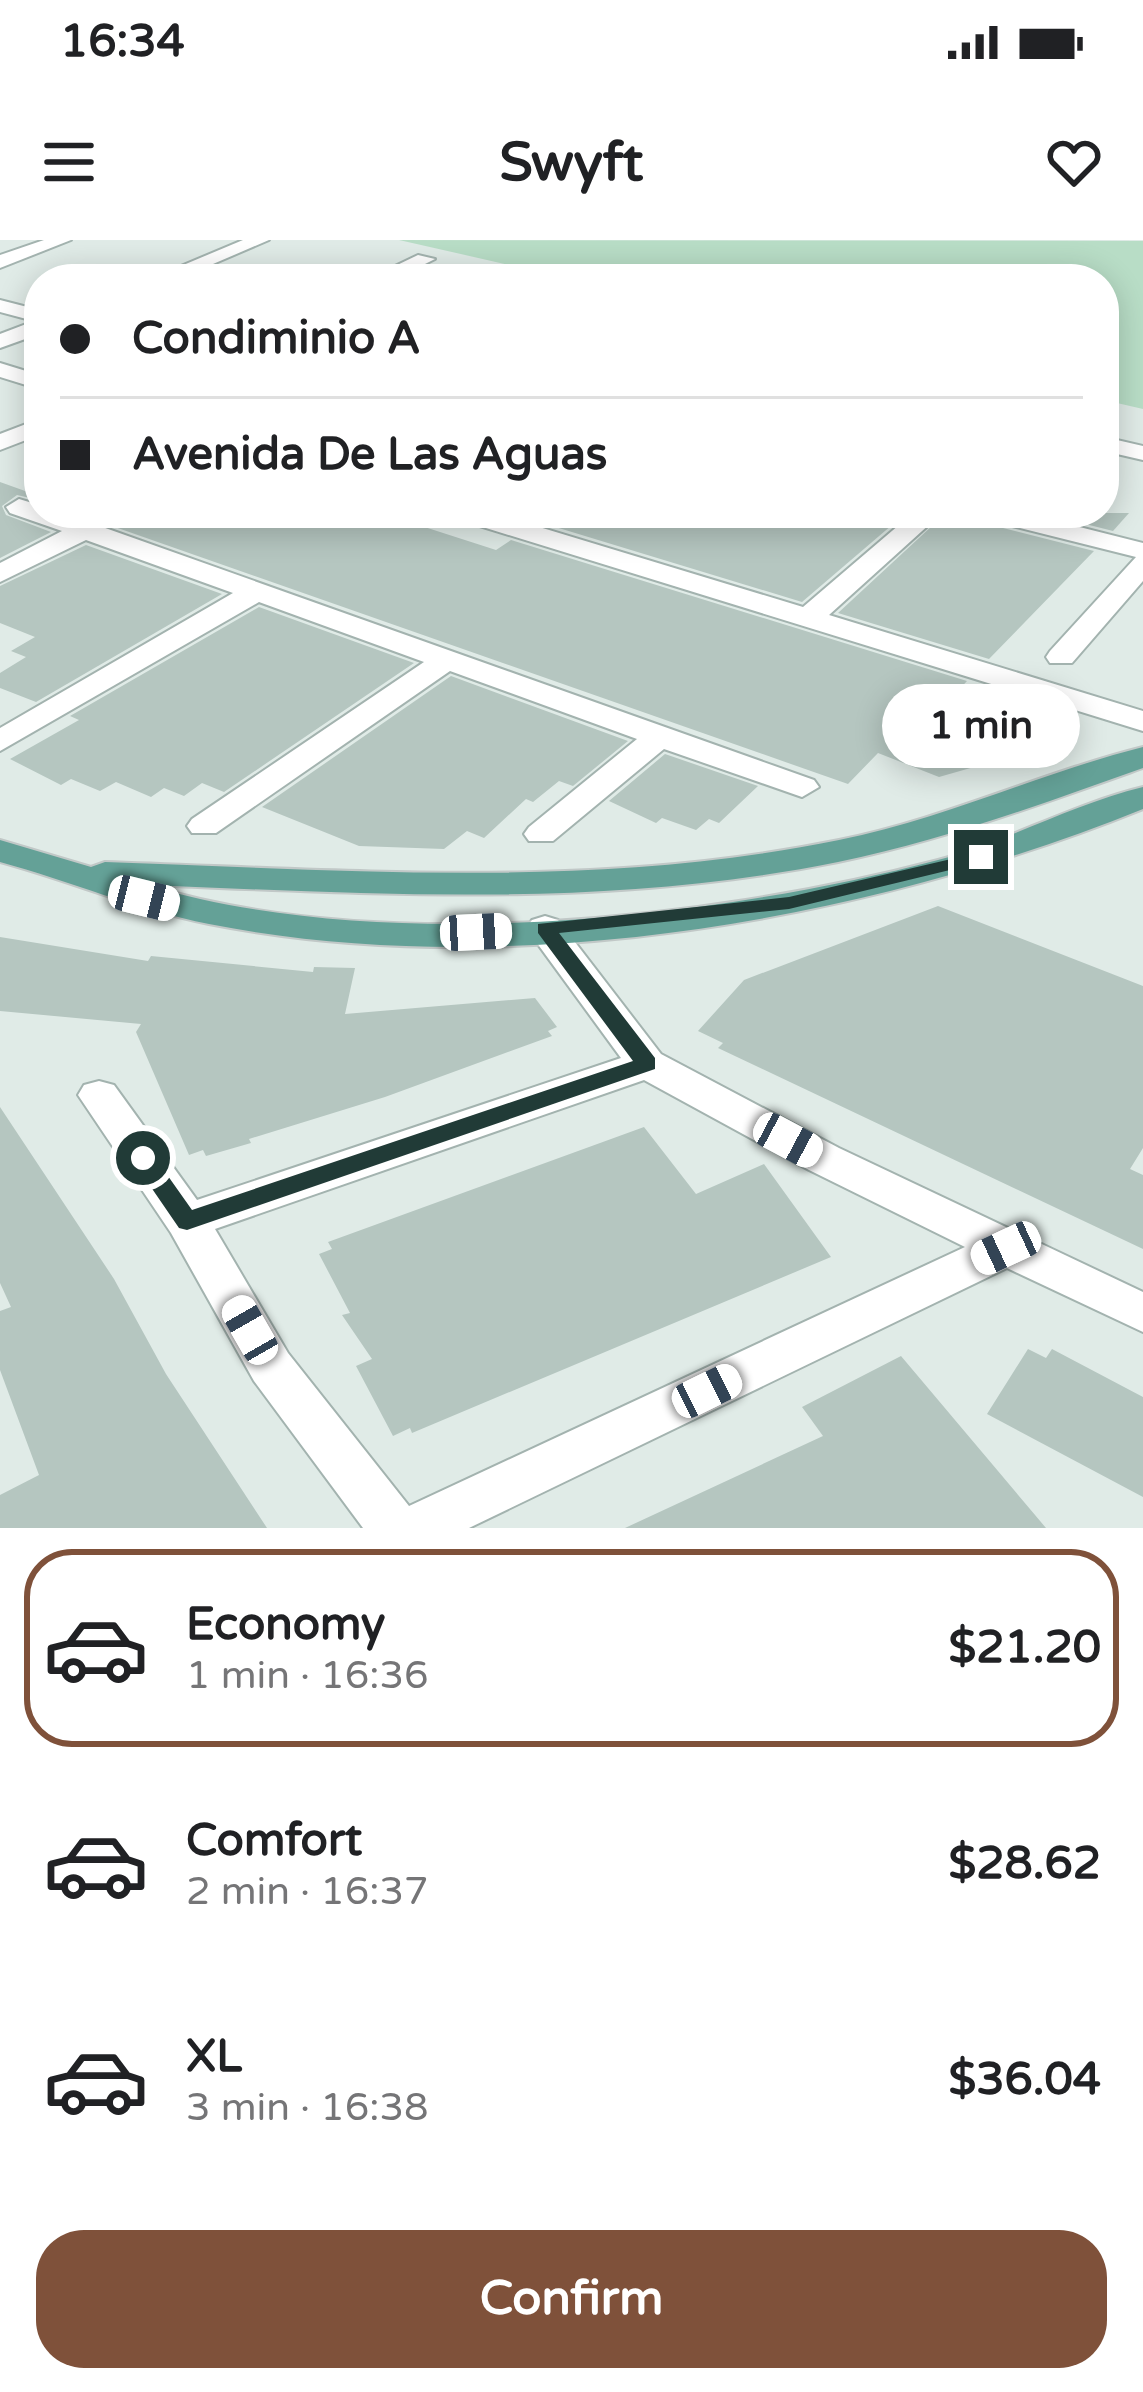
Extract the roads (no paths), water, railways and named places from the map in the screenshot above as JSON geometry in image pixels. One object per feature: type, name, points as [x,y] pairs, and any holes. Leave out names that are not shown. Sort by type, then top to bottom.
[{"type":"main road","points":[[84,873],[485,887],[634,879],[767,863],[883,841],[1143,757]]},
{"type":"main road","points":[[0,851],[84,873],[144,898],[212,914],[331,929],[545,928],[789,903],[1018,847],[1143,797]]},
{"type":"street","points":[[0,262],[62,240]]},
{"type":"street","points":[[197,264],[255,240]]},
{"type":"street","points":[[412,264],[424,259]]},
{"type":"street","points":[[20,506],[24,507]]},
{"type":"street","points":[[80,528],[802,788]]},
{"type":"street","points":[[515,528],[1143,721]]},
{"type":"street","points":[[808,618],[912,528]]},
{"type":"street","points":[[1054,528],[1143,550]]},
{"type":"street","points":[[0,574],[85,530]]},
{"type":"street","points":[[1061,657],[1143,564]]},
{"type":"street","points":[[0,741],[256,592]]},
{"type":"street","points":[[203,826],[447,660]]},
{"type":"street","points":[[541,834],[660,736]]},
{"type":"street","points":[[545,928],[647,1064],[824,1159],[1143,1313]]},
{"type":"street","points":[[187,1221],[647,1064]]},
{"type":"street","points":[[99,1095],[187,1221],[272,1367],[394,1528]]},
{"type":"street","points":[[416,1528],[1006,1248]]}]
